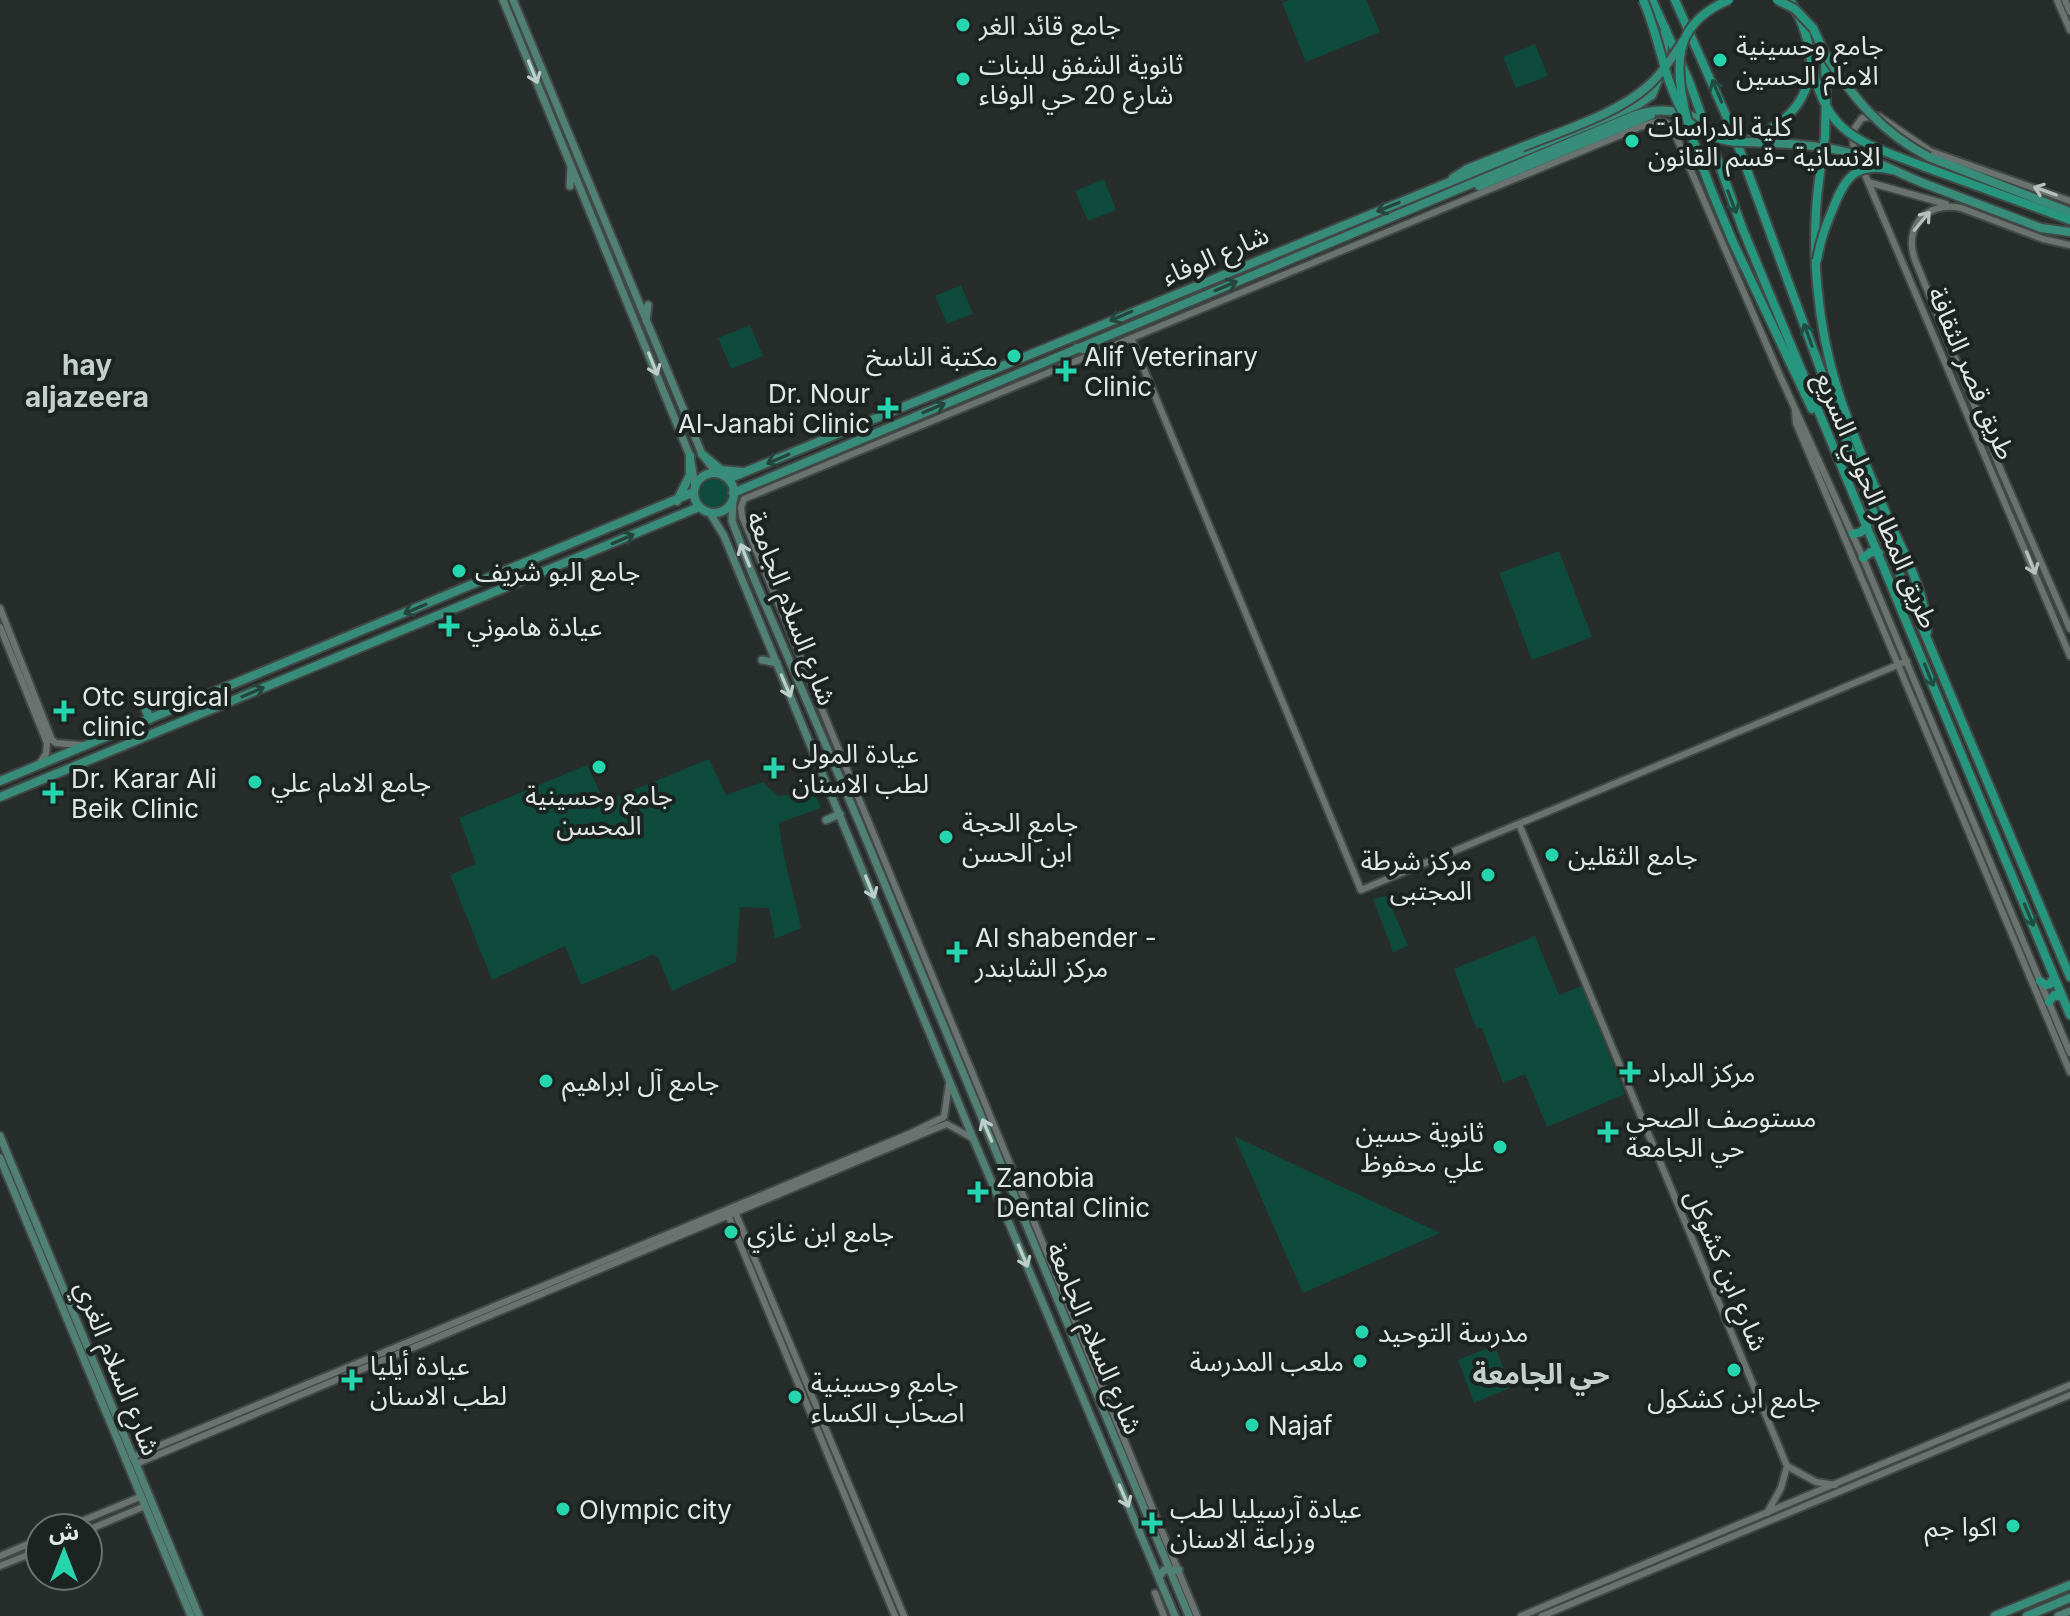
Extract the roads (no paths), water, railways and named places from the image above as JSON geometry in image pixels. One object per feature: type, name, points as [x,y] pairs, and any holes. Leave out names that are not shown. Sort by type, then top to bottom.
[{"type":"highway","points":[[1643,0],[1656,32],[1674,97],[1687,120],[1711,137],[1743,142],[1772,129],[1796,108],[1806,87],[1810,56]]},
{"type":"highway","name":"طريق المطار الحولي السريع","points":[[1652,0],[1689,81],[1743,230],[2070,1015]]},
{"type":"highway","name":"طريق المطار الحولي السريع","points":[[1675,0],[1727,116],[1870,504],[2070,977]]},
{"type":"highway","points":[[1729,0],[1705,13],[1685,37],[1681,69],[1685,110],[1694,144],[1732,240],[1825,436],[1837,455]]},
{"type":"highway","points":[[1777,0],[1802,14],[1818,36],[1825,54],[1827,115],[1815,210],[1819,297],[1833,375],[1916,583],[1925,613],[1927,638]]},
{"type":"highway","points":[[1790,0],[1804,31],[1821,102],[1839,124],[1861,141],[2070,220]]},
{"type":"highway","points":[[1817,260],[1825,227],[1847,179],[1857,171],[1871,167],[1892,170]]},
{"type":"highway","points":[[1853,534],[1867,526]]},
{"type":"highway","points":[[1863,558],[1871,552],[1879,553]]},
{"type":"highway","points":[[1965,762],[1974,765],[1978,758]]},
{"type":"highway","points":[[1975,787],[1981,780],[1988,781]]},
{"type":"highway","points":[[2040,981],[2050,984],[2054,977]]},
{"type":"highway","points":[[2049,1002],[2054,995],[2062,997]]},
{"type":"main road","points":[[503,0],[508,13],[636,323],[690,456],[699,507],[710,513],[726,508],[733,496],[728,479],[716,473],[702,454],[515,4],[508,13]]},
{"type":"main road","points":[[1652,95],[1661,70],[1665,27]]},
{"type":"main road","points":[[1448,183],[1462,171],[1602,113],[1647,87],[1662,72],[1685,37]]},
{"type":"main road","points":[[1825,54],[1849,91],[1891,134],[1929,157],[2070,212]]},
{"type":"main road","points":[[1652,95],[1670,87],[1680,93],[1682,100],[1677,107],[1660,109]]},
{"type":"main road","name":"شارع الوفاء","points":[[728,479],[1164,298],[1257,254],[1448,183],[1639,104],[1652,95]]},
{"type":"main road","points":[[1660,109],[1689,115],[1704,122]]},
{"type":"main road","name":"شارع الوفاء","points":[[733,496],[802,470],[831,451],[976,396],[1156,315],[1633,116],[1660,109]]},
{"type":"main road","points":[[1388,219],[1409,215],[1653,114],[1669,114],[1687,120]]},
{"type":"main road","points":[[568,132],[580,139]]},
{"type":"main road","points":[[1743,142],[1840,151],[2041,228],[2070,232]]},
{"type":"main road","points":[[570,186],[571,165]]},
{"type":"main road","points":[[1161,288],[1164,298]]},
{"type":"main road","points":[[646,323],[648,305]]},
{"type":"main road","points":[[622,314],[636,323]]},
{"type":"main road","points":[[1156,315],[1161,325]]},
{"type":"main road","points":[[1077,348],[1099,351]]},
{"type":"main road","points":[[1001,355],[1005,365]]},
{"type":"main road","points":[[898,398],[902,408]]},
{"type":"main road","points":[[831,451],[823,448],[826,443],[850,433],[853,428]]},
{"type":"main road","points":[[702,454],[721,470],[747,472]]},
{"type":"main road","points":[[677,501],[690,475],[690,456]]},
{"type":"main road","points":[[0,781],[224,689],[446,590],[588,537],[615,521],[677,501],[694,489],[703,476],[716,473]]},
{"type":"main road","name":"شارع السلام الجامعة","points":[[733,496],[732,521],[757,584],[799,686],[865,825],[922,974],[1071,1334],[1120,1440],[1163,1552],[1174,1571],[1189,1616]]},
{"type":"main road","points":[[0,797],[699,507]]},
{"type":"main road","name":"شارع السلام الجامعة","points":[[710,513],[724,536],[1175,1616]]},
{"type":"main road","points":[[570,561],[595,547],[597,540],[588,537]]},
{"type":"main road","points":[[745,588],[749,583],[757,584]]},
{"type":"main road","points":[[762,660],[777,663]]},
{"type":"main road","points":[[799,686],[810,681]]},
{"type":"main road","points":[[224,689],[223,699],[230,701]]},
{"type":"main road","points":[[192,702],[199,705],[198,715]]},
{"type":"main road","points":[[145,708],[150,719]]},
{"type":"main road","points":[[826,820],[840,814]]},
{"type":"main road","points":[[901,961],[910,961],[915,956]]},
{"type":"main road","points":[[908,979],[915,972],[922,974]]},
{"type":"main road","points":[[975,1102],[985,1098]]},
{"type":"main road","name":"شارع السلام الغري","points":[[0,1136],[140,1497],[191,1616]]},
{"type":"main road","name":"شارع السلام الغري","points":[[0,1158],[199,1616]]},
{"type":"main road","points":[[1051,1321],[1060,1321],[1064,1315]]},
{"type":"main road","points":[[1059,1341],[1063,1334],[1071,1334]]},
{"type":"main road","points":[[1151,1558],[1157,1559],[1163,1552]]},
{"type":"main road","points":[[1159,1577],[1164,1570],[1174,1571]]},
{"type":"main road","points":[[1995,1616],[2070,1585]]},
{"type":"main road","points":[[2027,1616],[2070,1598]]},
{"type":"main road","points":[[2058,1616],[2070,1611]]},
{"type":"street","points":[[2062,2],[2070,12]]},
{"type":"street","points":[[2062,2],[2070,30]]},
{"type":"street","name":"طريق قصر الثقافة","points":[[2070,201],[1930,151],[1885,118],[1874,115],[1858,122],[1851,138],[1868,182],[1915,260],[2070,629]]},
{"type":"street","points":[[1197,1616],[1174,1571],[1120,1440],[985,1098],[865,825],[741,510],[744,499],[752,494],[976,396],[1099,351],[1640,127],[1663,121],[1672,127],[1795,410],[1853,534],[2070,1072]]},
{"type":"street","points":[[1868,182],[1961,208],[2043,239],[2070,245]]},
{"type":"street","points":[[1903,241],[1914,231],[1921,218],[1933,209],[1948,205]]},
{"type":"street","name":"طريق قصر الثقافة","points":[[1903,241],[2070,656]]},
{"type":"street","points":[[1131,338],[1361,890],[1903,663]]},
{"type":"street","points":[[1795,410],[1796,423],[1903,663],[2070,1053]]},
{"type":"street","points":[[0,608],[48,747],[38,765]]},
{"type":"street","points":[[0,627],[52,740],[62,744],[84,745]]},
{"type":"street","name":"شارع ابن كشوكل","points":[[1519,824],[1787,1466]]},
{"type":"street","points":[[944,1117],[950,1093],[949,1081]]},
{"type":"street","points":[[944,1117],[949,1119],[947,1124]]},
{"type":"street","points":[[134,1461],[697,1225],[944,1117]]},
{"type":"street","points":[[947,1124],[973,1138]]},
{"type":"street","points":[[697,1225],[732,1214],[947,1124]]},
{"type":"street","points":[[732,1214],[895,1616]]},
{"type":"street","points":[[732,1214],[904,1616]]},
{"type":"street","points":[[1521,1616],[1683,1553],[1956,1438],[2070,1385]]},
{"type":"street","points":[[1542,1616],[1765,1515],[2070,1395]]},
{"type":"street","points":[[1765,1515],[1776,1500],[1787,1466],[1816,1482],[1835,1486]]},
{"type":"street","points":[[104,1512],[140,1497]]},
{"type":"street","points":[[104,1523],[145,1506]]},
{"type":"street","points":[[0,1556],[24,1546]]},
{"type":"street","points":[[0,1566],[24,1556]]},
{"type":"street","points":[[1155,1593],[1164,1616]]},
{"type":"place","name":"جامع قائد الغر","points":[[963,25]]},
{"type":"place","name":"جامع وحسينية الامام الحسين","points":[[1720,60]]},
{"type":"place","name":"ثانوية الشفق للبنات شارع 20 حي الوفاء","points":[[963,79]]},
{"type":"place","name":"كلية الدراسات الانسانية -قسم القانون","points":[[1632,141]]},
{"type":"place","name":"مكتبة الناسخ","points":[[1014,356]]},
{"type":"place","name":"Alif Veterinary Clinic","points":[[1066,371]]},
{"type":"place","name":"Dr. Nour Al-Janabi Clinic","points":[[888,408]]},
{"type":"place","name":"جامع البو شريف","points":[[459,571]]},
{"type":"place","name":"عيادة هاموني","points":[[449,626]]},
{"type":"place","name":"Otc surgical clinic","points":[[64,711]]},
{"type":"place","name":"جامع وحسينية المحسن","points":[[599,767]]},
{"type":"place","name":"عيادة المولى لطب الاسنان","points":[[774,768]]},
{"type":"place","name":"جامع الامام علي","points":[[255,782]]},
{"type":"place","name":"Dr. Karar Ali Beik Clinic","points":[[53,793]]},
{"type":"place","name":"جامع الحجة ابن الحسن","points":[[946,837]]},
{"type":"place","name":"جامع الثقلين","points":[[1552,855]]},
{"type":"place","name":"مركز شرطة المجتبى","points":[[1488,875]]},
{"type":"place","name":"Al shabender - مركز الشابندر","points":[[957,952]]},
{"type":"place","name":"مركز المراد","points":[[1630,1072]]},
{"type":"place","name":"جامع آل ابراهيم","points":[[546,1081]]},
{"type":"place","name":"مستوصف الصحي حي الجامعة","points":[[1608,1132]]},
{"type":"place","name":"ثانوية حسين علي محفوظ","points":[[1500,1147]]},
{"type":"place","name":"Zanobia Dental Clinic","points":[[978,1192]]},
{"type":"place","name":"جامع ابن غازي","points":[[731,1232]]},
{"type":"place","name":"مدرسة التوحيد","points":[[1362,1332]]},
{"type":"place","name":"ملعب المدرسة","points":[[1360,1361]]},
{"type":"place","name":"جامع ابن كشكول","points":[[1734,1370]]},
{"type":"place","name":"عيادة أيليا لطب الاسنان","points":[[352,1380]]},
{"type":"place","name":"جامع وحسينية اصحاب الكساء","points":[[795,1397]]},
{"type":"place","name":"Najaf","points":[[1252,1425]]},
{"type":"place","name":"Olympic city","points":[[563,1509]]},
{"type":"place","name":"عيادة آرسيليا لطب وزراعة الاسنان","points":[[1152,1523]]},
{"type":"place","name":"اكوا جم","points":[[2013,1526]]},
{"type":"district","name":"hay aljazeera","points":[[87,381]]},
{"type":"district","name":"حي الجامعة","points":[[1541,1374]]}]
